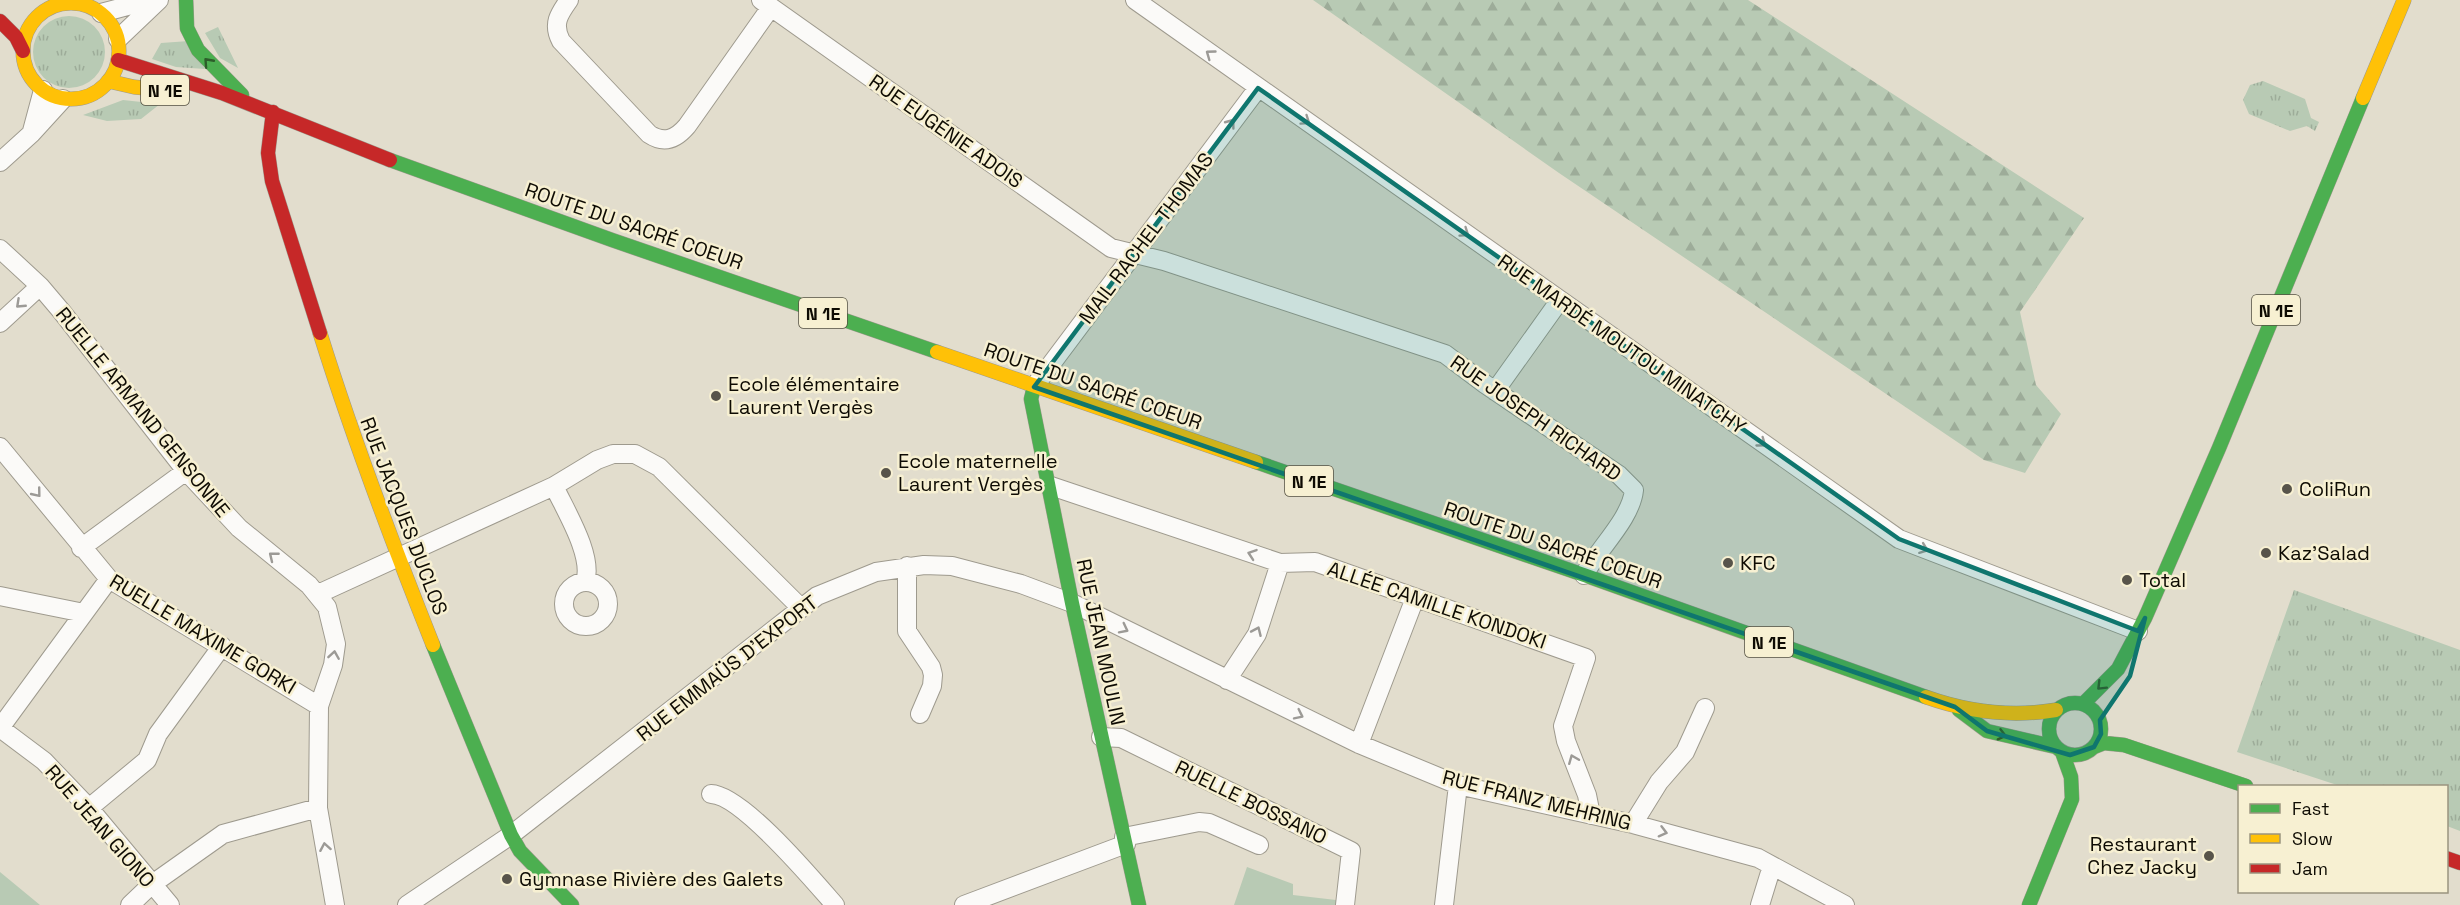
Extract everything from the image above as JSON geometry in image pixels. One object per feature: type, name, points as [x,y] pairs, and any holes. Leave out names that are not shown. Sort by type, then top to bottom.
[{"type":"main road","points":[[186,0],[187,28],[198,50],[250,103]]},
{"type":"main road","name":"N 1E","points":[[2083,704],[2118,669],[2142,625],[2223,438],[2404,0]]},
{"type":"main road","points":[[0,21],[16,37],[27,72],[43,90],[63,99],[88,96],[108,81],[118,60],[118,39],[111,25],[101,13],[89,6],[75,3],[61,4],[41,7],[29,26],[22,51]]},
{"type":"main road","name":"ROUTE DU SACRÉ COEUR","points":[[118,60],[250,103],[388,159],[522,208],[1034,387],[1584,575],[1955,707],[2034,715],[2056,710]]},
{"type":"main road","points":[[13,71],[27,72]]},
{"type":"main road","name":"ROUTE DU SACRÉ COEUR","points":[[108,81],[134,87],[222,93]]},
{"type":"main road","name":"RUE JACQUES DUCLOS","points":[[273,112],[268,153],[272,181],[345,414],[398,558],[511,835],[520,851],[572,905]]},
{"type":"main road","name":"RUE JEAN MOULIN","points":[[1034,387],[1031,399],[1048,485],[1139,905]]},
{"type":"main road","name":"N 1E","points":[[2130,676],[2142,625]]},
{"type":"main road","points":[[2029,905],[2072,799],[2071,777],[2049,733],[2049,724],[2056,710],[2069,703],[2091,707],[2103,719],[2162,756]]},
{"type":"main road","name":"ROUTE DU SACRÉ COEUR","points":[[1955,707],[1987,731],[2059,749]]},
{"type":"main road","points":[[2072,799],[2080,792],[2088,759],[2101,734],[2103,719]]},
{"type":"main road","points":[[2088,759],[2104,743],[2124,745],[2243,785]]},
{"type":"main road","points":[[2059,749],[2070,755],[2088,759]]},
{"type":"street","points":[[101,13],[150,0]]},
{"type":"street","points":[[118,39],[159,0]]},
{"type":"street","points":[[569,0],[557,22],[556,29],[561,41],[649,134],[660,140],[675,138],[687,126],[766,4]]},
{"type":"street","name":"RUE MARDÉ MOUTOU MINATCHY","points":[[1135,0],[1899,539],[2142,625]]},
{"type":"street","name":"RUE EUGÉNIE ADOIS","points":[[766,4],[1111,248],[1134,254]]},
{"type":"street","name":"MAIL RACHEL THOMAS","points":[[1034,387],[1258,88]]},
{"type":"street","points":[[32,133],[43,90]]},
{"type":"street","points":[[0,162],[32,133],[63,99]]},
{"type":"street","name":"RUELLE ARMAND GENSONNE","points":[[0,249],[40,286],[62,312],[186,471],[239,528],[318,594]]},
{"type":"street","name":"RUE JOSEPH RICHARD","points":[[1134,254],[1164,261],[1445,354],[1495,391],[1619,475],[1634,490],[1633,499],[1627,513],[1584,575]]},
{"type":"street","points":[[0,323],[40,286]]},
{"type":"street","points":[[1495,391],[1560,300]]},
{"type":"street","name":"RUELLE MAXIME GORKI","points":[[0,447],[81,548],[109,579],[319,706]]},
{"type":"street","points":[[335,905],[318,808],[319,706],[333,665],[336,644],[327,607],[318,594],[554,486],[597,460],[613,454],[635,454],[659,467],[801,608]]},
{"type":"street","points":[[81,548],[186,471]]},
{"type":"street","name":"ALLÉE CAMILLE KONDOKI","points":[[1048,485],[1280,563],[1315,562],[1586,658],[1563,726],[1566,741],[1587,795],[1591,814]]},
{"type":"street","points":[[554,486],[585,554],[588,575],[585,582]]},
{"type":"street","points":[[1227,680],[1257,634],[1280,563]]},
{"type":"street","points":[[907,566],[907,631],[931,667],[933,675],[932,686],[920,714]]},
{"type":"street","name":"RUE EMMAÜS D'EXPORT","points":[[407,905],[511,835],[801,608],[817,597],[844,584],[876,572],[907,566],[952,566],[1021,584],[1072,603]]},
{"type":"street","points":[[2,733],[109,579]]},
{"type":"street","points":[[0,596],[84,613]]},
{"type":"street","points":[[1359,744],[1415,598]]},
{"type":"street","name":"RUE FRANZ MEHRING","points":[[1072,603],[1359,744],[1458,785],[1633,824],[1758,858],[1845,905]]},
{"type":"street","points":[[89,808],[147,760],[158,734],[222,646]]},
{"type":"street","points":[[1633,824],[1659,782],[1685,752],[1705,708]]},
{"type":"street","name":"RUE JEAN GIONO","points":[[2,733],[44,761],[89,808],[170,905]]},
{"type":"street","name":"RUELLE BOSSANO","points":[[1101,737],[1121,738],[1351,852],[1345,905]]},
{"type":"street","points":[[1444,905],[1458,785]]},
{"type":"street","points":[[711,794],[720,794],[752,819],[795,859],[835,905]]},
{"type":"street","points":[[130,905],[151,885],[223,834],[318,808]]},
{"type":"street","points":[[964,905],[1125,841],[1199,822],[1209,823],[1259,845]]},
{"type":"street","points":[[1760,905],[1772,866]]},
{"type":"highlighted area","points":[[1258,88],[1899,539],[2138,631],[2145,618],[2130,676],[2100,720],[2101,734],[2094,747],[2070,755],[1987,731],[1955,707],[1034,387]]},
{"type":"green space","points":[[1313,0],[1748,0],[2084,218],[2020,312],[2036,385],[2061,414],[2025,473],[1984,460],[1559,173]]},
{"type":"green space","points":[[76,16],[95,26],[103,38],[105,52],[103,66],[95,78],[83,86],[62,88],[43,78],[35,66],[33,45],[43,26],[55,18]]},
{"type":"green space","points":[[218,27],[238,68],[220,58],[205,33]]},
{"type":"green space","points":[[189,41],[205,69],[176,67],[152,59],[161,43]]},
{"type":"green space","points":[[2263,81],[2305,99],[2311,118],[2319,122],[2315,131],[2307,126],[2290,131],[2249,114],[2243,100],[2250,85]]},
{"type":"green space","points":[[123,100],[160,104],[141,119],[107,121],[83,115]]},
{"type":"green space","points":[[2294,590],[2460,650],[2460,831],[2448,826],[2448,785],[2337,785],[2237,752]]},
{"type":"green space","points":[[1247,867],[1293,884],[1293,895],[1336,900],[1336,905],[1234,905]]},
{"type":"green space","points":[[0,872],[40,905],[0,905]]},
{"type":"traffic: fast","points":[[186,0],[187,28],[198,50],[242,95]]},
{"type":"traffic: fast","points":[[2083,704],[2118,669],[2145,618],[2219,448],[2363,98]]},
{"type":"traffic: fast","points":[[390,160],[612,240],[937,352]]},
{"type":"traffic: fast","points":[[1034,387],[1031,399],[1072,603],[1139,905]]},
{"type":"traffic: fast","points":[[1256,462],[1584,575],[1926,697]]},
{"type":"traffic: fast","points":[[433,645],[511,835],[520,851],[572,905]]},
{"type":"traffic: fast","points":[[2070,703],[2080,703],[2094,710],[2101,729],[2094,748],[2080,755],[2070,755],[2060,751],[2053,744],[2049,734],[2049,724],[2053,714],[2060,707],[2070,703]]},
{"type":"traffic: fast","points":[[1959,710],[1987,731],[2056,747]]},
{"type":"traffic: fast","points":[[2094,747],[2104,743],[2124,745],[2243,785]]},
{"type":"traffic: fast","points":[[2029,905],[2072,799],[2071,777],[2062,752]]},
{"type":"traffic: slow","points":[[2363,98],[2404,0]]},
{"type":"traffic: slow","points":[[71,3],[89,7],[105,17],[115,33],[119,51],[115,69],[105,85],[89,95],[71,99],[53,95],[37,85],[27,69],[23,51],[27,33],[37,17],[53,7],[71,3]]},
{"type":"traffic: slow","points":[[108,81],[134,87],[175,91]]},
{"type":"traffic: slow","points":[[320,333],[374,490],[433,645]]},
{"type":"traffic: slow","points":[[937,352],[1256,462]]},
{"type":"traffic: slow","points":[[1926,697],[1990,712],[2023,713],[2056,710]]},
{"type":"traffic: jam","points":[[0,21],[16,37],[23,51]]},
{"type":"traffic: jam","points":[[118,60],[222,93],[390,160]]},
{"type":"traffic: jam","points":[[273,112],[268,153],[272,181],[320,333]]},
{"type":"traffic: jam","points":[[2448,859],[2460,863]]},
{"type":"place","name":"Ecole élémentaire Laurent Vergès","points":[[716,396]]},
{"type":"place","name":"Ecole maternelle Laurent Vergès","points":[[886,473]]},
{"type":"place","name":"ColiRun","points":[[2287,489]]},
{"type":"place","name":"Kaz'Salad","points":[[2266,553]]},
{"type":"place","name":"KFC","points":[[1728,563]]},
{"type":"place","name":"Total","points":[[2127,580]]},
{"type":"place","name":"Restaurant Chez Jacky","points":[[2209,856]]},
{"type":"place","name":"Gymnase Rivière des Galets","points":[[507,879]]}]
